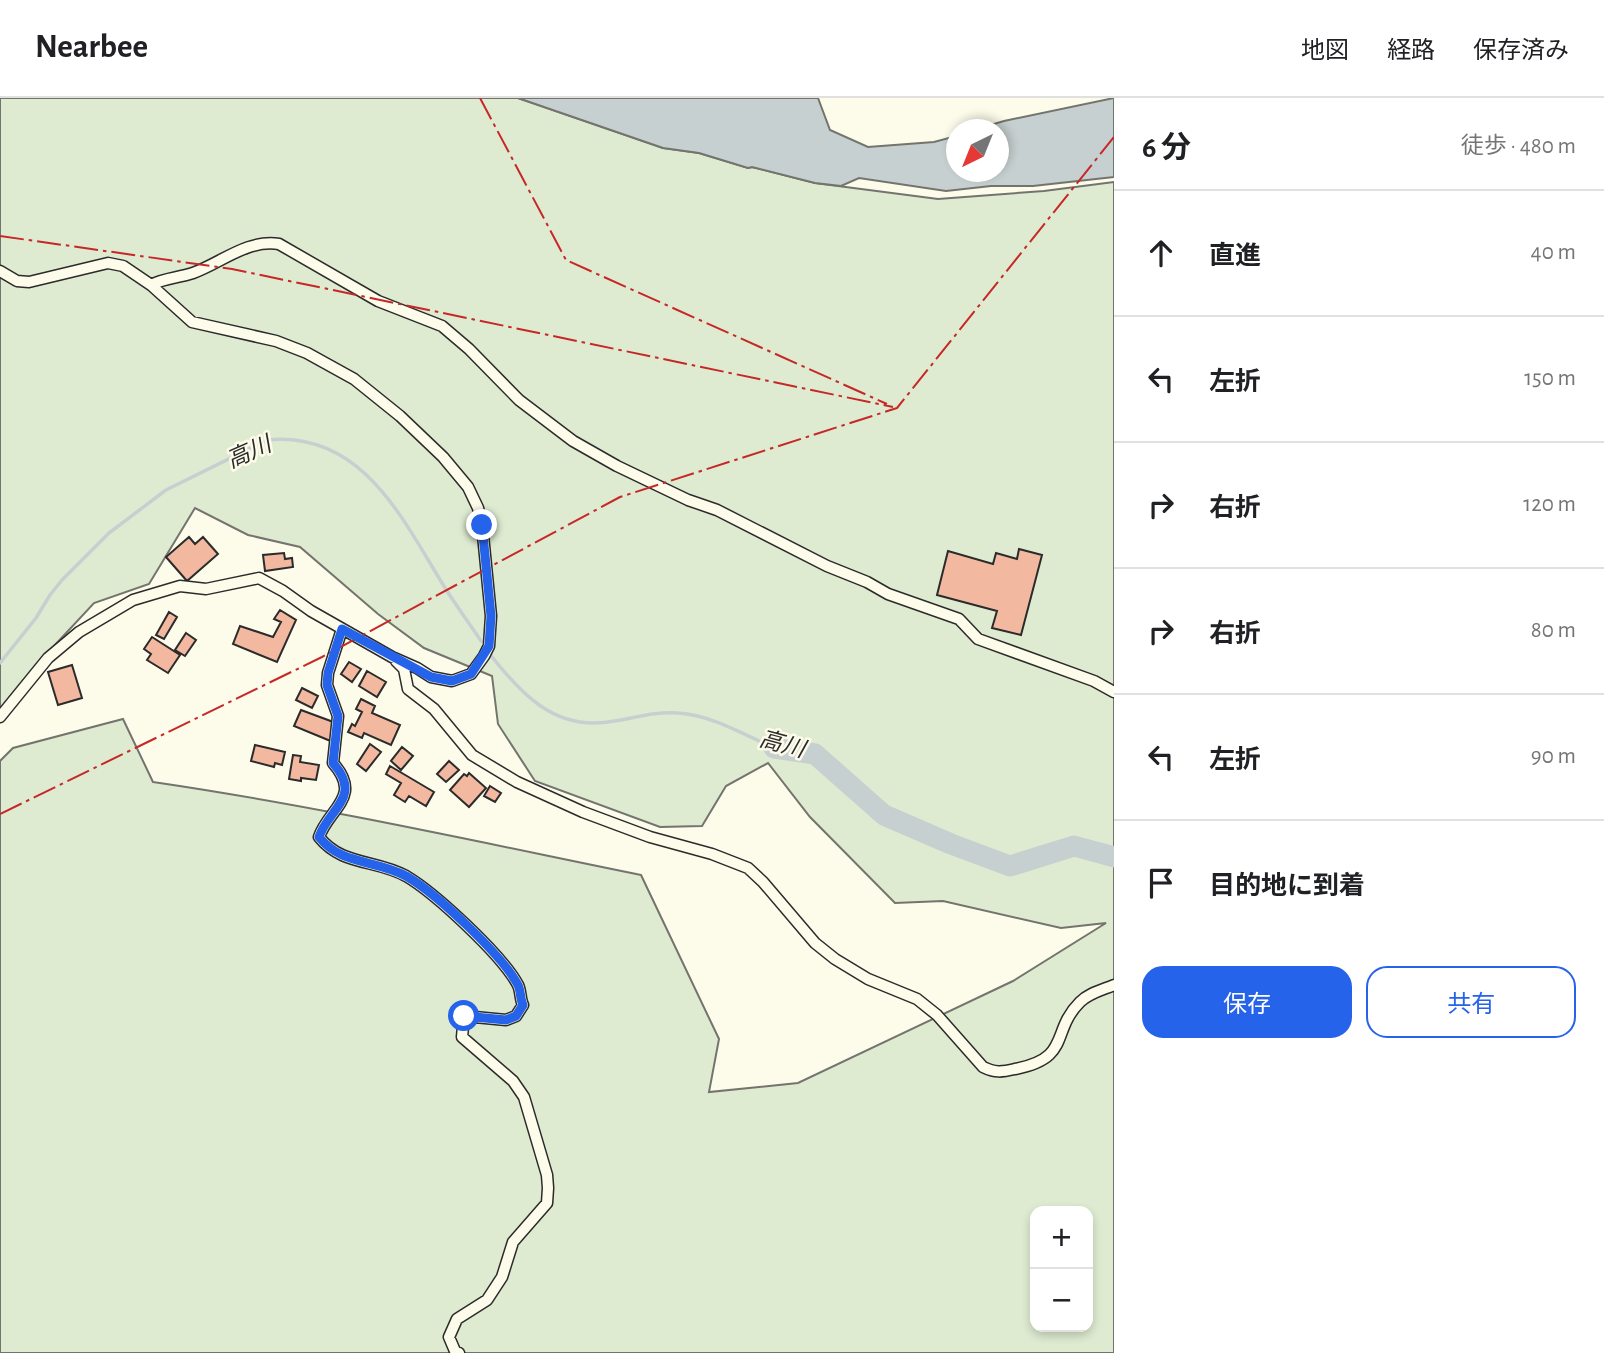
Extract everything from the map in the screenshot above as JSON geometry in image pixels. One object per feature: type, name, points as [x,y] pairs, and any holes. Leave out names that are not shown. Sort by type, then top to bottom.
[{"type":"street","points":[[151,285],[191,273],[255,245],[267,242],[279,244],[378,301],[442,326],[469,349],[519,400],[573,440],[617,466],[688,500],[717,510],[888,594],[959,619],[978,639],[1094,681],[1114,692]]},
{"type":"street","points":[[0,271],[17,281],[29,282],[108,263],[123,266],[151,285],[192,321],[276,341],[307,353],[354,379],[400,416],[443,457],[468,487],[478,508],[486,555],[491,616],[489,646],[471,674],[452,681],[431,677],[416,667],[391,657],[259,578],[206,589],[180,586],[133,600],[79,632],[48,659],[0,717]]},
{"type":"street","points":[[342,629],[328,673],[327,685],[338,716],[333,763],[340,771],[345,787],[343,803],[324,824],[319,837],[337,855],[382,866],[407,877],[452,913],[496,955],[511,974],[520,988],[523,1005],[516,1016],[506,1020],[464,1016],[462,1037],[513,1081],[524,1097],[547,1175],[547,1203],[513,1242],[502,1278],[487,1300],[457,1319],[449,1337],[455,1351],[459,1353]]},
{"type":"street","points":[[391,657],[404,669],[408,689],[434,709],[472,755],[517,782],[583,812],[650,837],[712,854],[748,868],[815,943],[868,979],[917,999],[937,1015],[983,1067],[1000,1072],[1025,1067],[1050,1055],[1080,1002],[1114,985]]},
{"type":"green space","points":[[0,98],[518,98],[663,148],[699,153],[748,168],[815,183],[938,199],[1044,191],[1114,182],[1114,1353],[0,1353],[0,761],[13,748],[123,719],[153,782],[337,813],[641,875],[719,1039],[709,1092],[798,1083],[1013,981],[1106,923],[1061,928],[943,901],[895,903],[810,817],[768,763],[726,786],[702,826],[660,827],[535,781],[498,724],[492,676],[424,648],[378,614],[300,547],[248,535],[195,508],[149,584],[94,603],[40,661],[0,716]]},
{"type":"shaded area","points":[[518,98],[818,98],[830,130],[868,147],[946,139],[946,182],[1009,182],[1009,120],[1114,98],[1114,177],[1033,186],[991,186],[946,191],[859,178],[841,186],[748,168],[699,153],[663,148]]},
{"type":"building","points":[[189,537],[195,544],[203,537],[218,554],[187,581],[166,557]]},
{"type":"building","points":[[1019,549],[1042,555],[1021,635],[992,628],[997,611],[937,595],[948,551],[993,564],[996,553],[1017,559]]},
{"type":"building","points":[[284,553],[285,559],[292,558],[293,567],[265,571],[263,555]]},
{"type":"building","points":[[280,610],[296,620],[277,662],[233,644],[240,626],[273,637],[281,622],[274,619]]},
{"type":"building","points":[[169,612],[177,617],[164,639],[156,635]]},
{"type":"building","points":[[186,633],[196,640],[185,656],[175,650]]},
{"type":"building","points":[[152,637],[180,655],[168,673],[147,660],[151,654],[144,649]]},
{"type":"building","points":[[349,662],[361,669],[352,682],[341,674]]},
{"type":"building","points":[[72,665],[82,698],[58,705],[48,672]]},
{"type":"building","points":[[367,671],[386,682],[377,697],[359,686]]},
{"type":"building","points":[[302,688],[318,696],[312,708],[296,700]]},
{"type":"building","points":[[361,699],[375,706],[372,713],[400,725],[391,745],[364,733],[362,738],[348,732],[352,724],[355,726],[362,712],[356,709]]},
{"type":"building","points":[[301,710],[336,723],[333,742],[294,726]]},
{"type":"building","points":[[370,744],[381,752],[366,771],[357,764]]},
{"type":"building","points":[[255,745],[285,752],[282,765],[275,763],[274,767],[251,761]]},
{"type":"building","points":[[402,747],[413,756],[401,770],[391,761]]},
{"type":"building","points":[[293,755],[301,756],[300,762],[319,765],[316,780],[289,779]]},
{"type":"building","points":[[449,761],[459,770],[446,782],[437,774]]},
{"type":"building","points":[[390,766],[434,792],[426,806],[409,796],[405,802],[394,795],[401,783],[386,774]]},
{"type":"building","points":[[469,773],[486,788],[469,807],[450,790],[464,774],[467,776]]},
{"type":"building","points":[[490,786],[501,793],[495,802],[484,796]]},
{"type":"waterway","name":"高川","points":[[0,663],[62,580],[109,533],[166,490],[267,440],[300,441],[328,449],[353,464],[374,483],[411,531],[481,641]]},
{"type":"waterway","name":"高川","points":[[489,653],[526,695],[540,706],[571,720],[608,722],[660,713],[678,713],[703,717],[774,748]]},
{"type":"waterway","name":"高川","points":[[774,748],[815,754],[884,815],[1010,866],[1074,846],[1114,857]]},
{"type":"power","points":[[480,98],[566,260],[887,404]]},
{"type":"power","points":[[0,814],[322,657],[620,497],[897,408],[1114,137]]},
{"type":"power","points":[[0,236],[232,269],[893,407]]},
{"type":"route","points":[[464,1016],[506,1020],[516,1016],[523,1005],[520,988],[496,955],[452,913],[407,877],[382,866],[337,855],[319,837],[324,824],[343,803],[345,787],[340,771],[333,763],[338,716],[327,685],[328,673],[342,629],[431,677],[452,681],[471,674],[489,646],[488,629],[491,616],[482,525]]}]
